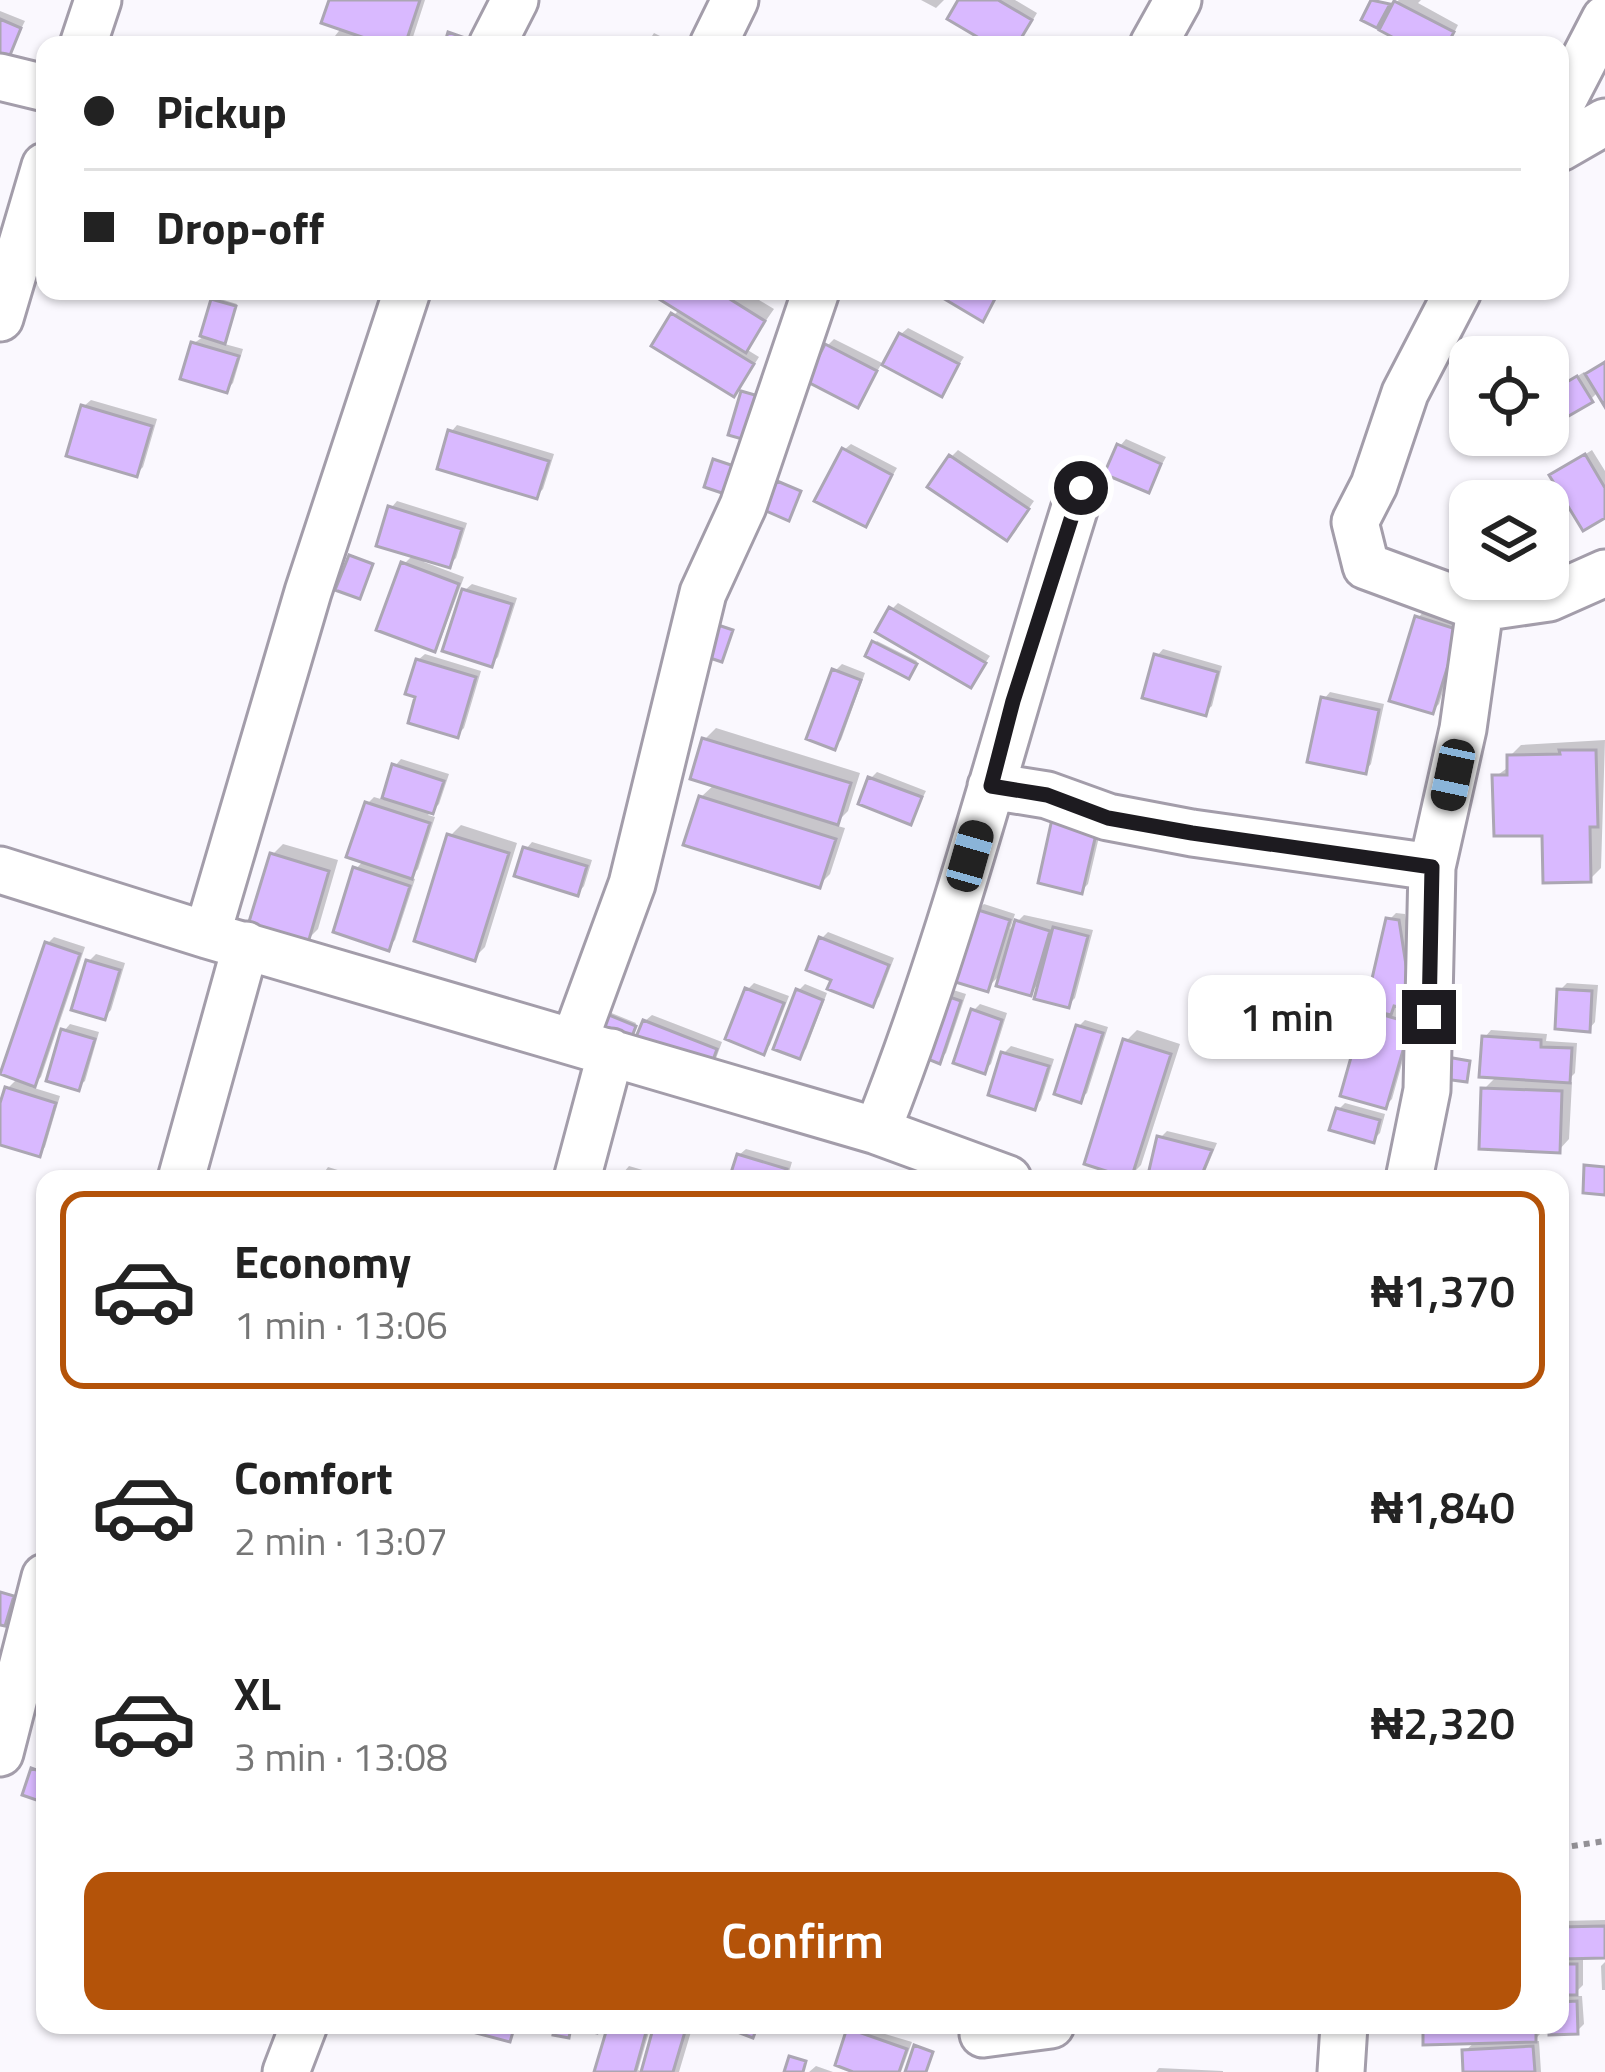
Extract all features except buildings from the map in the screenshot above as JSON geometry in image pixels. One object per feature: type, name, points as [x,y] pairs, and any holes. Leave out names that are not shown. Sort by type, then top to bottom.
[{"type":"street","points":[[86,36],[98,0]]},
{"type":"street","points":[[496,36],[514,0]]},
{"type":"street","points":[[717,36],[735,0]]},
{"type":"street","points":[[1158,36],[1178,0]]},
{"type":"street","points":[[1569,89],[1605,19]]},
{"type":"street","points":[[0,77],[36,86]]},
{"type":"street","points":[[1569,143],[1605,122]]},
{"type":"street","points":[[0,318],[36,196]]},
{"type":"street","points":[[183,1170],[227,940],[308,592],[404,300]]},
{"type":"street","points":[[578,1170],[593,1047],[703,593],[743,506],[813,300]]},
{"type":"street","points":[[1453,300],[1405,393],[1374,485],[1355,522],[1366,566],[1480,608],[1549,598],[1605,573]]},
{"type":"street","points":[[877,1131],[908,1052],[1081,488]]},
{"type":"street","points":[[1411,1170],[1426,1090],[1432,867],[1463,729],[1480,608]]},
{"type":"street","points":[[991,786],[1047,795],[1108,818],[1432,867]]},
{"type":"street","points":[[0,870],[877,1131],[969,1170]]},
{"type":"street","points":[[0,1753],[36,1612]]},
{"type":"street","points":[[286,2072],[301,2034]]},
{"type":"street","points":[[1341,2072],[1343,2034]]},
{"type":"path","points":[[1569,1847],[1605,1841]]},
{"type":"route","points":[[1081,488],[991,786],[1047,795],[1108,818],[1432,867],[1429,1017]]}]
